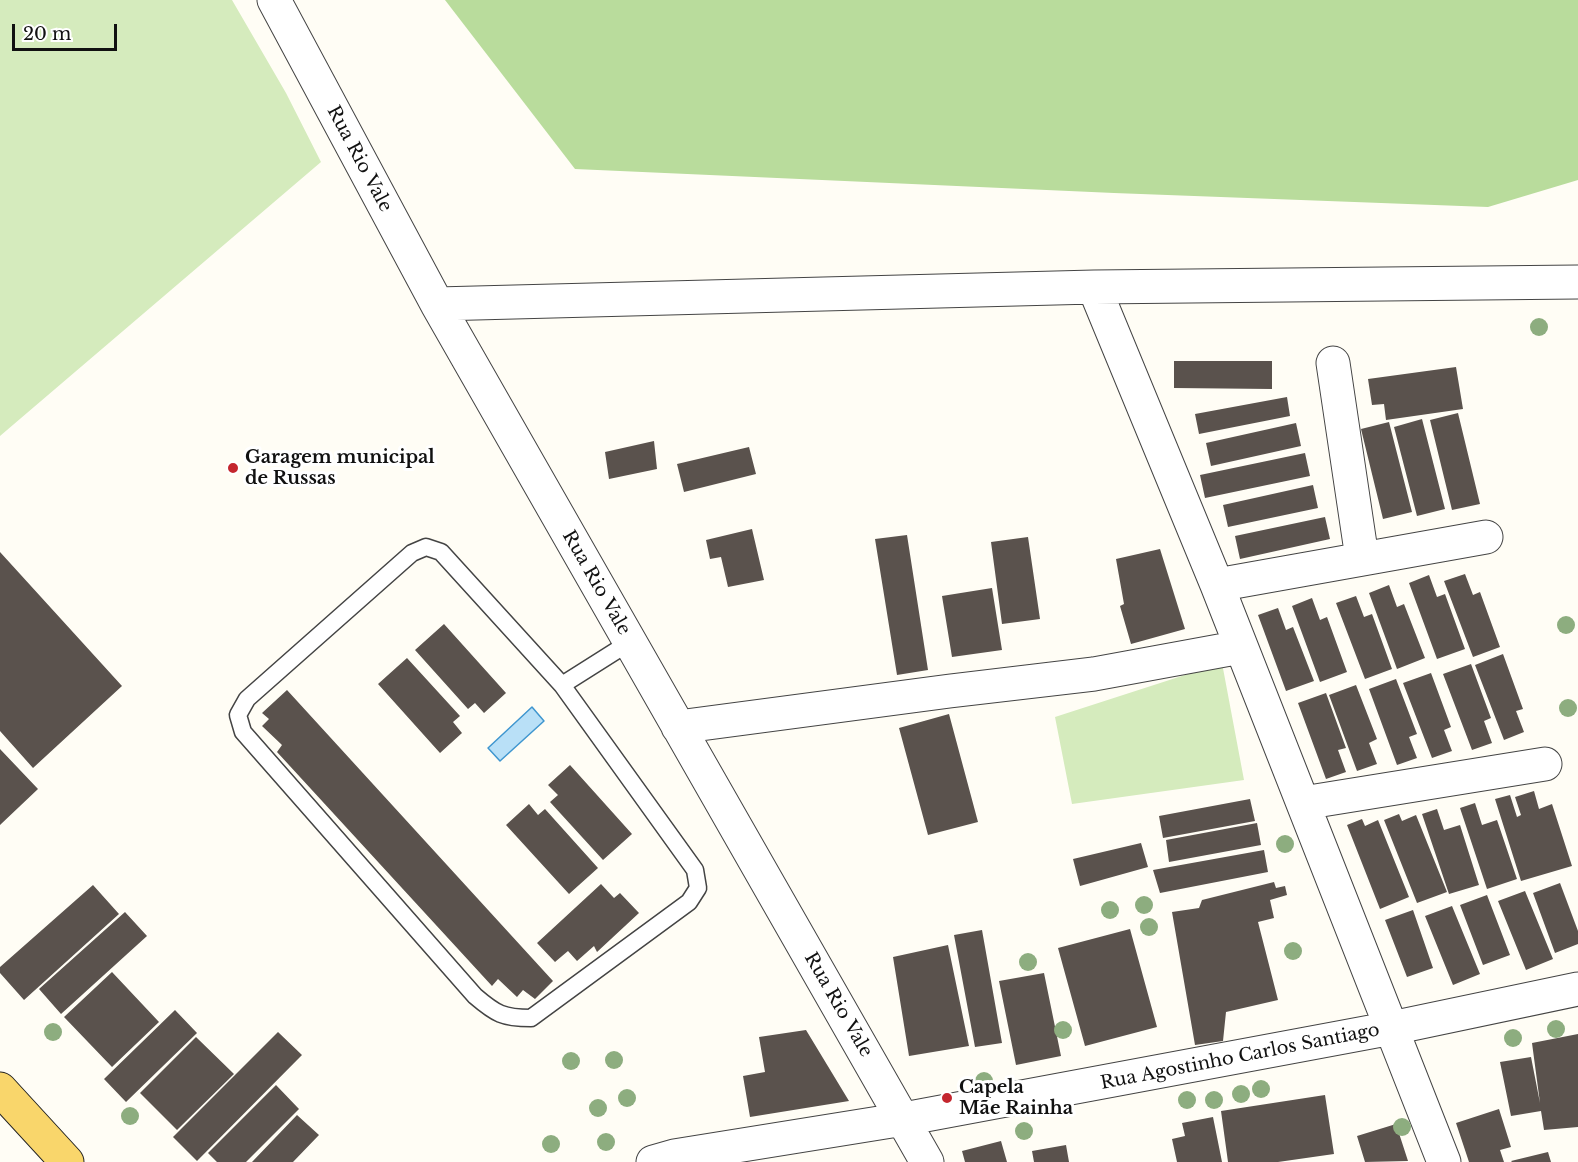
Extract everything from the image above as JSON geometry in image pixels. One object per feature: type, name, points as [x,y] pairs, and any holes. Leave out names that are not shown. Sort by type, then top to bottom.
[{"type":"main road","points":[[0,1089],[67,1162]]},
{"type":"street","name":"Rua Rio Vale","points":[[274,0],[437,304],[927,1162]]},
{"type":"street","points":[[437,304],[1094,287],[1578,282]]},
{"type":"street","points":[[1094,287],[1217,585],[1444,1162]]},
{"type":"street","points":[[1333,363],[1362,558]]},
{"type":"street","points":[[1217,585],[1486,537]]},
{"type":"street","points":[[678,727],[1094,674],[1241,647]]},
{"type":"street","points":[[1303,802],[1545,764]]},
{"type":"street","name":"Rua Agostinho Carlos Santiago","points":[[652,1162],[674,1156],[904,1119],[1392,1028],[1578,989]]},
{"type":"lane","points":[[426,547],[441,552],[562,684],[695,870],[698,888],[689,902],[531,1018],[511,1018],[491,1010],[475,996],[243,732],[238,715],[247,699],[412,554],[426,547]]},
{"type":"lane","points":[[562,684],[630,642]]},
{"type":"green space","points":[[0,0],[232,0],[286,93],[321,162],[0,436]]},
{"type":"green space","points":[[445,0],[1578,0],[1578,180],[1488,207],[575,169]]},
{"type":"green space","points":[[1222,663],[1244,780],[1072,804],[1055,717]]},
{"type":"water","points":[[532,707],[544,721],[500,761],[488,748]]},
{"type":"building","points":[[1174,361],[1272,361],[1272,389],[1174,388]]},
{"type":"building","points":[[1456,367],[1463,409],[1386,420],[1384,404],[1372,405],[1368,379]]},
{"type":"building","points":[[1287,397],[1290,416],[1199,434],[1195,414]]},
{"type":"building","points":[[1458,413],[1480,504],[1452,510],[1430,420]]},
{"type":"building","points":[[1422,419],[1445,509],[1417,516],[1394,427]]},
{"type":"building","points":[[1389,422],[1412,512],[1383,519],[1361,429]]},
{"type":"building","points":[[1296,423],[1301,446],[1211,466],[1206,443]]},
{"type":"building","points":[[654,441],[657,469],[609,479],[605,452]]},
{"type":"building","points":[[749,447],[756,474],[684,492],[677,464]]},
{"type":"building","points":[[1305,453],[1310,476],[1205,498],[1200,475]]},
{"type":"building","points":[[1313,485],[1318,508],[1228,527],[1223,505]]},
{"type":"building","points":[[1325,517],[1330,539],[1240,559],[1235,536]]},
{"type":"building","points":[[752,529],[764,580],[728,587],[721,557],[710,559],[706,540]]},
{"type":"building","points":[[907,535],[928,670],[897,675],[875,539]]},
{"type":"building","points":[[1028,537],[1040,619],[1002,624],[991,542]]},
{"type":"building","points":[[1160,549],[1185,629],[1131,644],[1120,606],[1124,604],[1116,559]]},
{"type":"building","points":[[0,552],[122,686],[33,768],[0,731]]},
{"type":"building","points":[[1465,574],[1473,595],[1480,592],[1500,647],[1473,657],[1444,581]]},
{"type":"building","points":[[1429,575],[1437,597],[1445,594],[1465,649],[1437,659],[1409,583]]},
{"type":"building","points":[[1389,585],[1397,607],[1404,604],[1425,658],[1397,669],[1369,593]]},
{"type":"building","points":[[992,588],[1002,650],[952,657],[942,596]]},
{"type":"building","points":[[1356,596],[1364,617],[1372,614],[1392,669],[1365,679],[1336,603]]},
{"type":"building","points":[[1312,598],[1320,620],[1327,617],[1347,672],[1320,682],[1292,606]]},
{"type":"building","points":[[1278,608],[1286,630],[1293,627],[1314,681],[1286,691],[1258,615]]},
{"type":"building","points":[[444,624],[506,693],[484,713],[475,703],[468,709],[415,650]]},
{"type":"building","points":[[1503,654],[1523,709],[1516,711],[1524,732],[1504,740],[1475,665]]},
{"type":"building","points":[[407,658],[460,716],[453,722],[462,733],[440,753],[378,684]]},
{"type":"building","points":[[1471,664],[1491,718],[1484,721],[1492,743],[1472,750],[1443,674]]},
{"type":"building","points":[[1431,673],[1451,727],[1444,730],[1452,751],[1432,758],[1403,683]]},
{"type":"building","points":[[1396,679],[1417,734],[1409,737],[1417,758],[1397,765],[1369,689]]},
{"type":"building","points":[[1356,685],[1377,739],[1369,743],[1377,764],[1357,771],[1329,695]]},
{"type":"building","points":[[287,690],[553,981],[535,999],[523,990],[517,997],[498,979],[492,986],[277,752],[282,745],[262,726],[269,719],[262,713]]},
{"type":"building","points":[[1326,693],[1346,748],[1338,750],[1346,772],[1326,779],[1298,703]]},
{"type":"building","points":[[949,714],[978,822],[928,835],[899,728]]},
{"type":"building","points":[[0,749],[38,789],[0,825]]},
{"type":"building","points":[[570,765],[632,834],[603,860],[550,802],[558,795],[548,785]]},
{"type":"building","points":[[1534,791],[1539,809],[1552,804],[1572,866],[1521,881],[1495,799],[1510,795],[1517,817],[1521,815],[1515,797]]},
{"type":"building","points":[[1250,799],[1255,821],[1163,838],[1159,816]]},
{"type":"building","points":[[1475,803],[1482,825],[1497,820],[1517,879],[1487,889],[1460,808]]},
{"type":"building","points":[[529,804],[538,815],[545,809],[598,868],[569,894],[506,825]]},
{"type":"building","points":[[1437,809],[1444,830],[1460,825],[1479,885],[1449,894],[1422,814]]},
{"type":"building","points":[[1399,814],[1402,821],[1416,815],[1447,892],[1417,903],[1384,820]]},
{"type":"building","points":[[1362,819],[1365,826],[1378,820],[1409,897],[1380,909],[1347,825]]},
{"type":"building","points":[[1257,823],[1261,845],[1169,862],[1166,840]]},
{"type":"building","points":[[1141,843],[1148,867],[1080,886],[1073,859]]},
{"type":"building","points":[[1264,850],[1268,872],[1160,893],[1153,870]]},
{"type":"building","points":[[1274,882],[1276,888],[1285,886],[1287,895],[1270,900],[1274,918],[1258,922],[1278,1000],[1226,1012],[1223,1041],[1195,1045],[1172,912],[1199,908],[1202,900]]},
{"type":"building","points":[[1560,883],[1578,931],[1578,944],[1555,953],[1533,893]]},
{"type":"building","points":[[601,884],[614,898],[620,893],[639,913],[597,952],[594,946],[577,961],[568,951],[555,962],[537,943]]},
{"type":"building","points":[[93,885],[119,914],[24,1000],[0,973],[0,967]]},
{"type":"building","points":[[1525,891],[1553,959],[1526,970],[1498,901]]},
{"type":"building","points":[[1487,895],[1510,955],[1483,965],[1460,905]]},
{"type":"building","points":[[1452,906],[1480,974],[1453,985],[1425,916]]},
{"type":"building","points":[[1413,910],[1433,968],[1407,977],[1385,920]]},
{"type":"building","points":[[125,912],[147,936],[61,1014],[39,989]]},
{"type":"building","points":[[1130,929],[1157,1027],[1085,1046],[1058,948]]},
{"type":"building","points":[[982,930],[1002,1043],[975,1047],[954,935]]},
{"type":"building","points":[[948,945],[969,1046],[909,1056],[893,957]]},
{"type":"building","points":[[112,972],[159,1022],[112,1067],[64,1017]]},
{"type":"building","points":[[1044,973],[1061,1056],[1016,1065],[999,981]]},
{"type":"building","points":[[175,1010],[197,1033],[126,1102],[104,1079]]},
{"type":"building","points":[[806,1030],[849,1101],[750,1117],[743,1076],[765,1072],[759,1037]]},
{"type":"building","points":[[278,1032],[302,1055],[197,1161],[173,1137]]},
{"type":"building","points":[[1578,1034],[1578,1127],[1544,1130],[1541,1111],[1511,1116],[1500,1062],[1531,1057],[1540,1103],[1532,1043]]},
{"type":"building","points":[[196,1037],[234,1074],[177,1130],[140,1093]]},
{"type":"building","points":[[276,1085],[299,1109],[246,1162],[217,1162],[208,1153]]},
{"type":"building","points":[[1325,1095],[1334,1154],[1278,1162],[1228,1162],[1221,1111]]},
{"type":"building","points":[[1499,1109],[1511,1147],[1500,1150],[1504,1162],[1469,1162],[1456,1123]]},
{"type":"building","points":[[297,1115],[319,1135],[293,1162],[252,1162]]},
{"type":"building","points":[[1213,1117],[1222,1162],[1177,1162],[1172,1139],[1185,1136],[1182,1123]]},
{"type":"building","points":[[1396,1124],[1408,1161],[1365,1162],[1357,1136]]},
{"type":"building","points":[[1001,1141],[1007,1162],[965,1162],[962,1151]]},
{"type":"building","points":[[1066,1145],[1069,1162],[1034,1162],[1032,1151]]},
{"type":"building","points":[[1548,1152],[1551,1162],[1511,1161]]},
{"type":"place","name":"Garagem municipal de Russas","points":[[233,468]]},
{"type":"place","name":"Capela Mãe Rainha","points":[[947,1098]]}]
